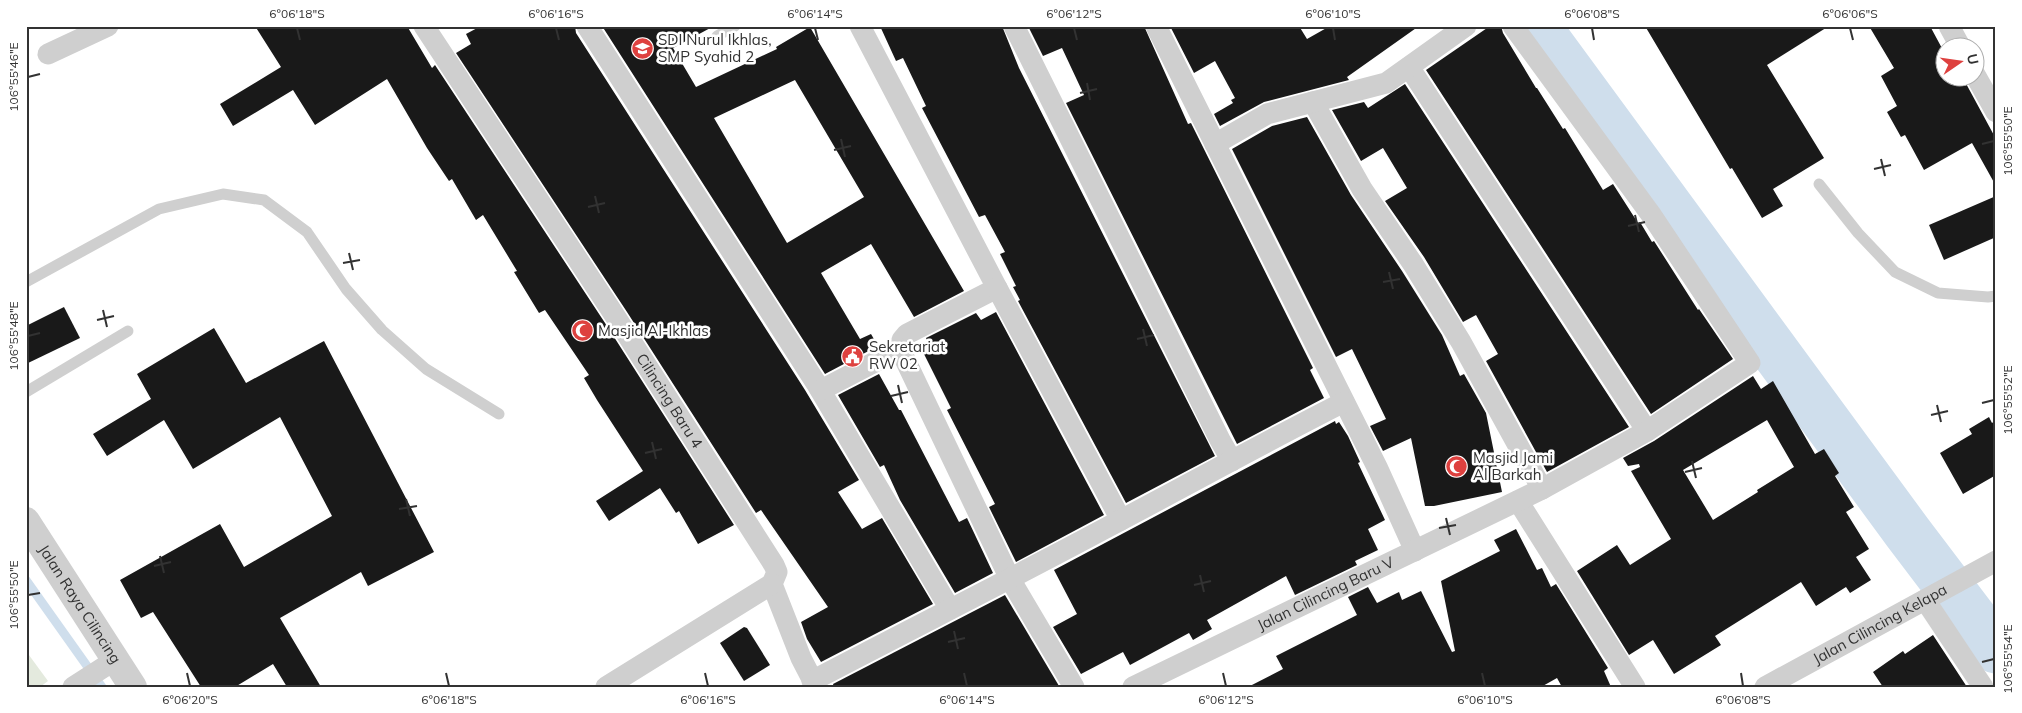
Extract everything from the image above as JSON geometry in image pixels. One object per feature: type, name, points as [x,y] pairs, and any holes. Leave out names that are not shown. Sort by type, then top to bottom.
[{"type":"street","points":[[48,54],[108,26]]},
{"type":"street","points":[[587,26],[821,390],[950,609]]},
{"type":"street","points":[[860,26],[1121,520]]},
{"type":"street","points":[[1014,26],[1232,462]]},
{"type":"street","points":[[1156,26],[1378,469],[1415,551]]},
{"type":"street","points":[[1215,144],[1267,114],[1386,83],[1466,26]]},
{"type":"street","name":"Jalan Cilincing Baru V","points":[[1133,687],[1542,489],[1647,432],[1750,364],[1652,216],[1513,26]]},
{"type":"street","points":[[1949,26],[1955,38]]},
{"type":"street","name":"Cilincing Baru 4","points":[[431,28],[774,565],[777,572],[772,584],[814,684]]},
{"type":"street","points":[[1409,67],[1647,432]]},
{"type":"street","points":[[1982,88],[1996,112]]},
{"type":"street","points":[[1313,102],[1362,189],[1413,264],[1460,342],[1542,489]]},
{"type":"street","points":[[998,288],[907,334],[902,340],[900,349],[1010,579],[1074,687]]},
{"type":"street","points":[[821,390],[900,349]]},
{"type":"street","points":[[814,684],[950,609],[1344,402]]},
{"type":"street","points":[[1518,500],[1635,687]]},
{"type":"street","name":"Jalan Raya Cilincing","points":[[26,520],[108,664],[133,687]]},
{"type":"street","name":"Jalan Cilincing Kelapa","points":[[1765,687],[1996,561]]},
{"type":"street","points":[[606,687],[772,584]]},
{"type":"street","points":[[1931,596],[1983,687]]},
{"type":"street","points":[[73,687],[108,664]]},
{"type":"lane","points":[[718,36],[735,26]]},
{"type":"lane","points":[[1819,184],[1858,233],[1894,272],[1938,293],[1996,296]]},
{"type":"lane","points":[[26,282],[159,209],[223,194],[264,200],[307,232],[346,289],[389,336],[426,369],[499,414]]},
{"type":"lane","points":[[26,392],[128,331]]},
{"type":"shaded area","points":[[26,651],[48,681],[40,687],[26,687]]},
{"type":"building","points":[[255,26],[407,26],[432,68],[435,65],[607,326],[734,525],[698,544],[679,511],[676,513],[660,488],[609,521],[596,501],[643,471],[584,378],[589,375],[545,310],[539,313],[514,272],[517,271],[483,215],[476,220],[452,179],[449,181],[427,148],[387,79],[315,125],[293,90],[233,126],[220,104],[281,67]]},
{"type":"building","points":[[481,26],[575,26],[576,33],[805,390],[859,480],[838,492],[862,529],[882,518],[933,604],[821,662],[807,639],[801,622],[828,607],[761,510],[756,513],[627,312],[456,53],[471,44],[466,34]]},
{"type":"building","points":[[602,26],[714,26],[673,48],[696,87],[777,49],[776,47],[810,27],[964,291],[914,317],[871,244],[821,273],[860,339],[871,334],[878,346],[825,374]],"holes":[[[795,80],[864,197],[787,243],[714,118]]]},
{"type":"building","points":[[880,26],[1002,26],[1019,68],[1215,456],[1126,503],[1018,301],[1020,300],[1013,287],[1016,286],[1000,254],[1005,252],[985,215],[979,217],[922,108],[926,106],[903,58],[896,61]]},
{"type":"building","points":[[1028,26],[1144,26],[1188,124],[1191,123],[1313,368],[1310,370],[1324,398],[1237,444],[1066,103],[1084,95],[1062,48],[1043,56]]},
{"type":"building","points":[[1170,26],[1299,26],[1307,39],[1330,26],[1419,26],[1347,77],[1349,80],[1264,102],[1220,126],[1214,114],[1233,103],[1231,100],[1235,98],[1215,61],[1194,73]]},
{"type":"building","points":[[1490,26],[1501,26],[1503,33],[1536,88],[1563,129],[1565,128],[1603,190],[1613,184],[1638,223],[1640,222],[1652,242],[1654,241],[1698,310],[1733,359],[1651,414],[1426,70]]},
{"type":"building","points":[[1645,26],[1829,26],[1767,65],[1824,158],[1773,189],[1783,206],[1762,218],[1732,168],[1730,169]]},
{"type":"building","points":[[1869,26],[1930,26],[1936,38],[1934,38],[1934,88],[1968,88],[1996,139],[1996,186],[1972,143],[1924,170],[1905,135],[1901,137],[1887,112],[1897,106],[1881,76],[1894,68]]},
{"type":"building","points":[[1405,84],[1629,427],[1547,472],[1486,361],[1498,354],[1476,315],[1463,322],[1424,257],[1385,201],[1407,188],[1383,148],[1361,161],[1332,110],[1364,102],[1368,108]]},
{"type":"building","points":[[1307,117],[1351,195],[1442,335],[1460,376],[1464,374],[1486,413],[1502,492],[1434,506],[1425,506],[1411,438],[1383,451],[1370,426],[1386,419],[1352,349],[1336,357],[1232,149],[1272,126]]},
{"type":"building","points":[[1996,196],[1996,237],[1944,260],[1929,225]]},
{"type":"building","points":[[64,307],[80,338],[26,364],[26,326]]},
{"type":"building","points":[[996,312],[1104,515],[1016,562],[989,507],[995,504],[947,410],[951,408],[921,348],[929,344],[926,338],[976,313],[981,320]]},
{"type":"building","points":[[214,328],[246,383],[324,341],[434,552],[368,586],[361,572],[280,618],[321,687],[287,687],[273,664],[235,687],[201,687],[153,612],[141,618],[120,580],[220,524],[244,567],[332,516],[280,417],[193,469],[164,420],[107,456],[93,434],[151,399],[137,374]]},
{"type":"building","points":[[879,374],[899,410],[901,410],[959,522],[967,518],[993,573],[955,593],[900,500],[884,465],[880,467],[838,395]]},
{"type":"building","points":[[1753,376],[1761,389],[1773,381],[1815,454],[1824,449],[1839,473],[1835,476],[1854,507],[1846,512],[1869,549],[1856,557],[1871,580],[1850,593],[1846,587],[1816,606],[1801,582],[1715,636],[1721,645],[1674,674],[1653,640],[1629,655],[1577,571],[1617,545],[1630,565],[1671,539],[1631,471],[1640,467],[1639,464],[1628,466],[1623,458],[1654,441]],"holes":[[[1767,420],[1794,467],[1713,520],[1683,470]]]},
{"type":"building","points":[[1989,417],[1992,423],[1996,420],[1996,475],[1963,494],[1940,453],[1972,434],[1969,429]]},
{"type":"building","points":[[1335,421],[1336,424],[1339,422],[1348,436],[1360,462],[1358,463],[1385,520],[1368,529],[1378,550],[1355,561],[1357,565],[1295,595],[1286,576],[1207,620],[1212,629],[1193,640],[1189,633],[1130,665],[1123,652],[1081,674],[1053,627],[1077,614],[1054,570]]},
{"type":"building","points":[[1516,529],[1537,570],[1542,568],[1551,587],[1556,584],[1608,668],[1604,671],[1611,687],[1562,687],[1557,678],[1541,687],[1248,687],[1283,669],[1276,656],[1357,615],[1348,597],[1368,587],[1377,603],[1399,592],[1402,600],[1421,591],[1452,652],[1455,651],[1441,581],[1500,551],[1494,540]]},
{"type":"building","points":[[1005,595],[1059,686],[834,687],[833,684]]},
{"type":"building","points":[[744,627],[747,628],[770,665],[744,681],[720,643]]},
{"type":"building","points":[[1933,635],[1967,687],[1883,687],[1873,672],[1903,651],[1905,654]]},
{"type":"waterway","points":[[1536,26],[1908,533],[1996,649]]},
{"type":"waterway","points":[[26,580],[102,687]]},
{"type":"place","name":"SDI Nurul Ikhlas, SMP Syahid 2","points":[[642,49]]},
{"type":"place","name":"Masjid Al-Ikhlas","points":[[582,331]]},
{"type":"place","name":"Sekretariat RW 02","points":[[853,356]]},
{"type":"place","name":"Masjid Jami Al Barkah","points":[[1457,467]]}]
